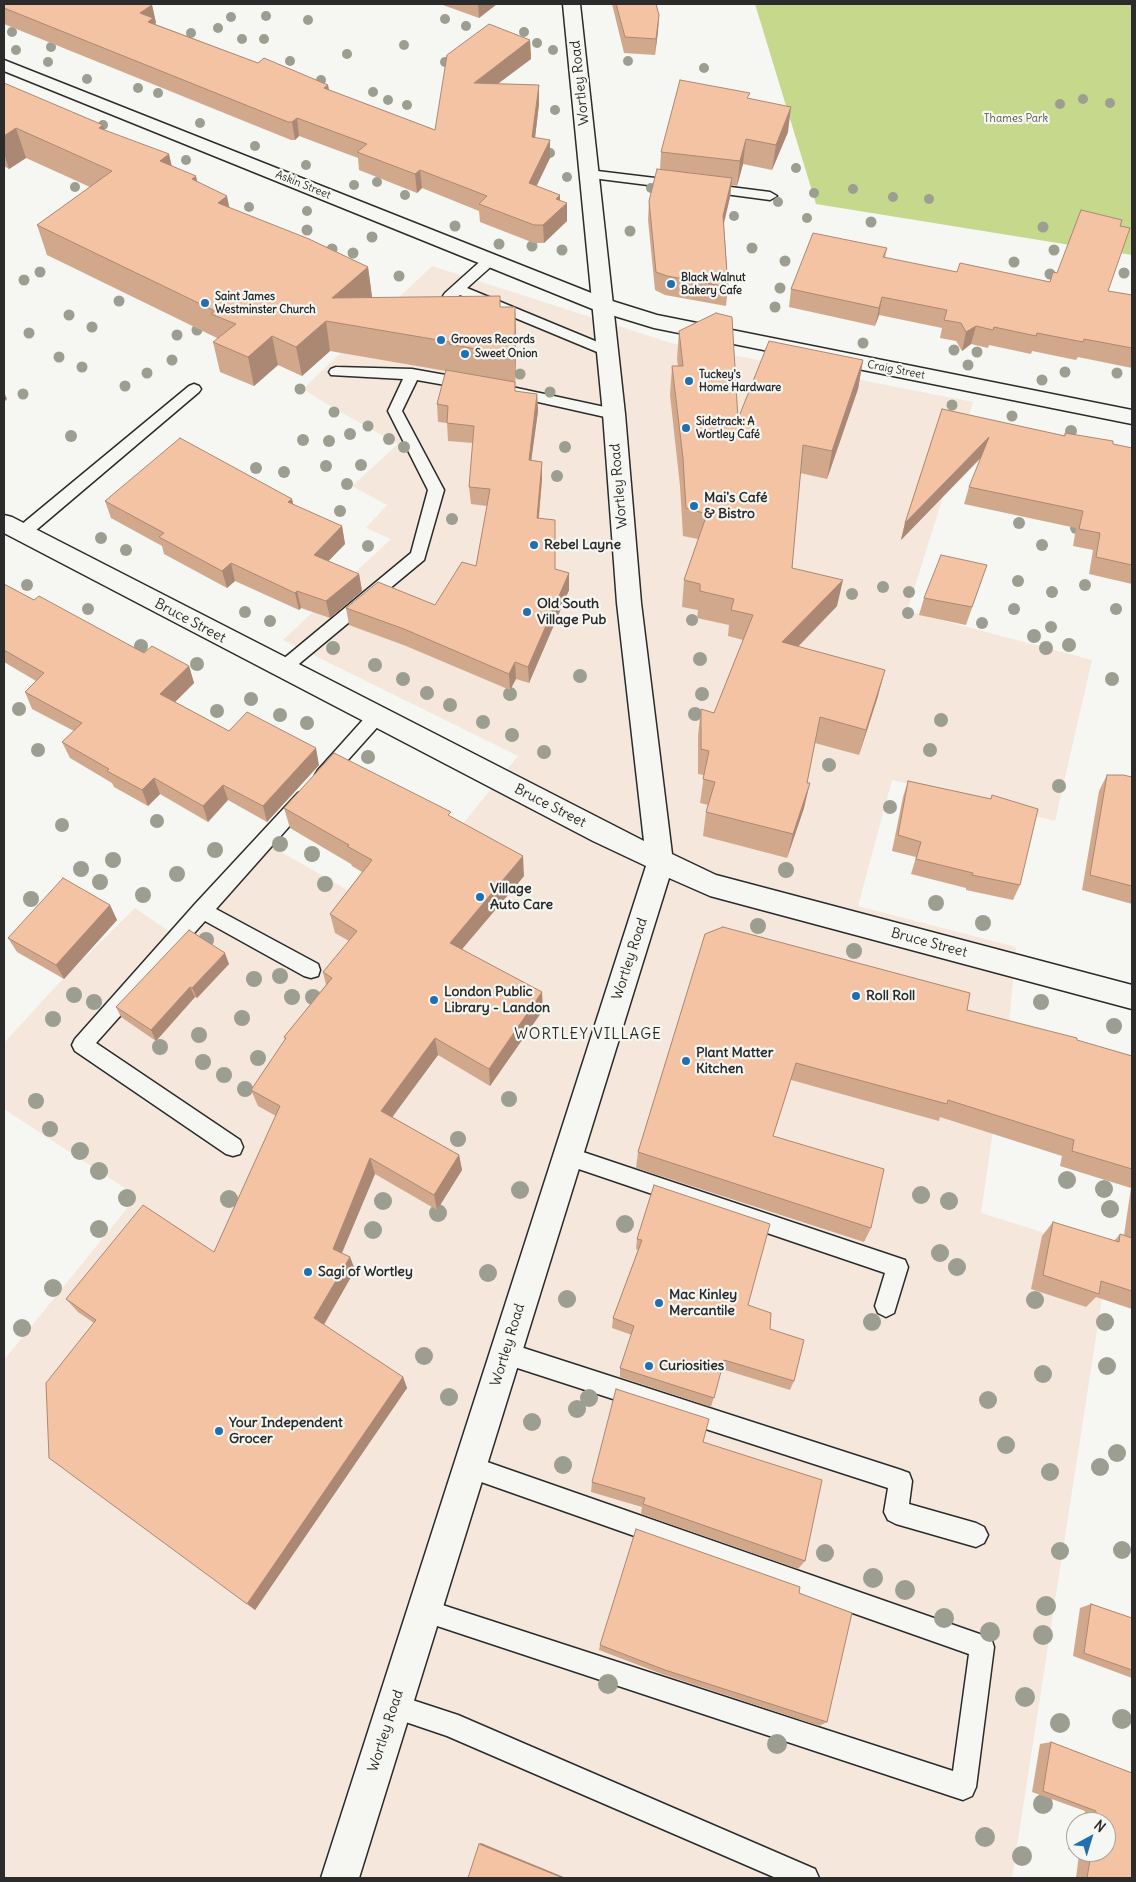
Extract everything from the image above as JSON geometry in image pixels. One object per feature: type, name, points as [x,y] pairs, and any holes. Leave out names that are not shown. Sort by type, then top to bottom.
[{"type":"street","name":"Wortley Road","points":[[340,1878],[660,863],[629,603],[614,414],[571,4]]},
{"type":"street","name":"Askin Street","points":[[4,65],[602,305]]},
{"type":"street","name":"Craig Street","points":[[602,305],[654,321],[1132,417]]},
{"type":"street","name":"Bruce Street","points":[[13,528],[282,669],[660,863],[710,885],[1132,997]]},
{"type":"lane","points":[[589,174],[770,196]]},
{"type":"lane","points":[[437,306],[490,260]]},
{"type":"lane","points":[[458,289],[607,351]]},
{"type":"lane","points":[[336,372],[412,374],[491,388],[614,414]]},
{"type":"lane","points":[[282,669],[418,556],[436,490],[395,411],[412,374]]},
{"type":"lane","points":[[13,528],[194,389]]},
{"type":"lane","points":[[233,1147],[82,1045],[376,717]]},
{"type":"lane","points":[[202,910],[311,970]]},
{"type":"lane","points":[[568,1156],[897,1267],[886,1306]]},
{"type":"lane","points":[[505,1353],[901,1481],[896,1512],[976,1535]]},
{"type":"lane","points":[[424,1611],[963,1787],[982,1647],[470,1467]]},
{"type":"lane","points":[[394,1706],[448,1724],[806,1878]]},
{"type":"shaded area","points":[[432,266],[671,343],[973,402],[907,611],[1092,660],[1055,821],[892,780],[858,906],[1016,947],[1010,1013],[981,1213],[1109,1253],[1012,1878],[4,1878],[4,1360],[137,1196],[4,1109],[4,1043],[57,985],[135,908],[173,934],[262,841],[389,914],[518,756],[283,640],[391,539],[366,528],[387,505],[352,486],[398,444],[303,389]]},
{"type":"green space","name":"Thames Park","points":[[755,4],[1132,4],[1132,255],[816,204]]},
{"type":"building","points":[[4,4],[152,5],[140,13],[153,18],[148,22],[258,63],[264,58],[328,85],[324,88],[435,130],[447,55],[489,24],[530,40],[474,83],[539,85],[532,137],[550,140],[529,183],[560,195],[556,199],[567,203],[543,225],[534,225],[479,204],[487,196],[420,170],[415,174],[357,152],[367,144],[297,118],[292,122],[288,122],[4,8]]},
{"type":"building","points":[[616,4],[656,4],[659,15],[656,39],[625,37]]},
{"type":"building","points":[[680,80],[750,93],[747,98],[791,107],[776,145],[746,139],[740,161],[661,152]]},
{"type":"building","points":[[4,83],[103,125],[99,128],[169,154],[160,161],[196,176],[192,179],[227,196],[218,203],[309,239],[368,267],[332,298],[500,296],[500,307],[515,307],[515,356],[449,344],[450,342],[326,321],[296,347],[272,336],[248,357],[213,342],[236,324],[211,314],[215,311],[37,225],[112,171],[16,128],[4,136]]},
{"type":"building","points":[[657,169],[732,178],[723,216],[728,287],[667,276],[656,272],[649,201]]},
{"type":"building","points":[[1081,210],[1122,220],[1120,226],[1130,228],[1108,291],[1132,295],[1132,348],[1084,339],[1083,342],[1037,333],[1036,336],[994,327],[993,330],[976,326],[966,332],[961,323],[944,320],[947,310],[882,297],[879,308],[791,289],[813,233],[887,248],[883,257],[957,272],[960,263],[1050,282],[1053,272],[1057,273]]},
{"type":"building","points":[[716,313],[732,317],[738,419],[769,341],[863,360],[832,451],[803,445],[792,568],[843,580],[782,642],[885,670],[866,730],[820,717],[807,783],[810,783],[793,834],[706,812],[715,782],[703,779],[709,751],[701,749],[701,709],[714,713],[753,615],[731,610],[734,599],[700,591],[700,584],[684,580],[707,514],[686,508],[683,458],[672,366],[683,366],[679,331]]},
{"type":"building","points":[[446,370],[515,382],[515,391],[537,394],[529,460],[542,462],[537,518],[555,520],[555,569],[569,573],[528,667],[515,662],[509,674],[404,629],[346,608],[378,582],[435,605],[462,562],[476,566],[490,489],[469,487],[474,426],[447,423],[448,406],[437,404]]},
{"type":"building","points":[[942,409],[1065,436],[1065,433],[1113,441],[1113,444],[1132,448],[1132,565],[1096,557],[1100,533],[1079,529],[1083,511],[969,487],[989,437],[905,523]]},
{"type":"building","points":[[180,438],[292,499],[288,502],[342,526],[314,555],[359,574],[326,601],[297,591],[295,593],[231,563],[222,571],[159,537],[164,533],[105,501]]},
{"type":"building","points":[[941,555],[987,565],[972,607],[924,598]]},
{"type":"building","points":[[4,584],[34,600],[39,596],[144,653],[152,646],[189,666],[160,694],[229,731],[247,712],[316,748],[263,806],[223,785],[203,806],[154,778],[142,790],[107,771],[109,769],[62,742],[82,723],[25,692],[44,673],[4,650]]},
{"type":"building","points":[[334,753],[451,812],[448,815],[523,856],[450,943],[542,992],[489,1069],[435,1038],[381,1111],[459,1155],[434,1195],[370,1158],[333,1249],[350,1257],[314,1318],[403,1377],[247,1604],[49,1458],[46,1383],[96,1320],[66,1299],[143,1205],[214,1252],[280,1106],[251,1090],[286,1038],[284,1037],[332,978],[323,972],[357,931],[330,914],[372,860],[284,808]]},
{"type":"building","points":[[1107,775],[1132,777],[1132,886],[1090,875]]},
{"type":"building","points":[[908,781],[991,799],[992,795],[1038,809],[1020,885],[972,875],[973,873],[916,859],[921,842],[898,835]]},
{"type":"building","points":[[63,878],[110,905],[56,965],[8,938]]},
{"type":"building","points":[[723,927],[970,993],[967,1010],[1077,1038],[1077,1040],[1132,1056],[1132,1169],[1072,1151],[1074,1140],[948,1100],[947,1104],[796,1063],[773,1136],[884,1169],[871,1228],[638,1152],[705,934]]},
{"type":"building","points":[[189,930],[225,953],[192,988],[190,987],[151,1030],[116,1007]]},
{"type":"building","points":[[654,1185],[770,1224],[748,1305],[771,1313],[770,1329],[804,1340],[794,1381],[724,1360],[714,1398],[620,1368],[634,1326],[613,1318],[642,1240],[637,1239]]},
{"type":"building","points":[[1053,1222],[1119,1242],[1120,1234],[1132,1238],[1132,1291],[1101,1281],[1099,1294],[1043,1275]]},
{"type":"building","points":[[616,1389],[709,1419],[703,1442],[822,1480],[805,1561],[643,1504],[645,1498],[592,1482]]},
{"type":"building","points":[[636,1529],[800,1587],[799,1593],[852,1613],[827,1722],[665,1670],[600,1645]]},
{"type":"building","points":[[1091,1604],[1132,1618],[1132,1670],[1084,1653]]},
{"type":"building","points":[[1051,1742],[1132,1773],[1132,1878],[1087,1878],[1090,1862],[1116,1862],[1116,1812],[1096,1812],[1043,1791]]},
{"type":"building","points":[[479,1844],[563,1878],[468,1878]]},
{"type":"place","name":"Black Walnut Bakery Cafe","points":[[671,284]]},
{"type":"place","name":"Saint James Westminster Church","points":[[205,303]]},
{"type":"place","name":"Grooves Records","points":[[441,340]]},
{"type":"place","name":"Sweet Onion","points":[[465,354]]},
{"type":"place","name":"Tuckey's Home Hardware","points":[[689,381]]},
{"type":"place","name":"Sidetrack: A Wortley Café","points":[[686,428]]},
{"type":"place","name":"Mai's Café & Bistro","points":[[694,506]]},
{"type":"place","name":"Rebel Layne","points":[[534,545]]},
{"type":"place","name":"Old South Village Pub","points":[[527,612]]},
{"type":"place","name":"Village Auto Care","points":[[480,897]]},
{"type":"place","name":"Roll Roll","points":[[856,996]]},
{"type":"place","name":"London Public Library - Landon","points":[[434,1000]]},
{"type":"place","name":"Plant Matter Kitchen","points":[[686,1061]]},
{"type":"place","name":"Sagi of Wortley","points":[[308,1272]]},
{"type":"place","name":"Mac Kinley Mercantile","points":[[659,1303]]},
{"type":"place","name":"Curiosities","points":[[649,1366]]},
{"type":"place","name":"Your Independent Grocer","points":[[219,1431]]},
{"type":"district","name":"WORTLEY VILLAGE","points":[[588,1035]]}]
